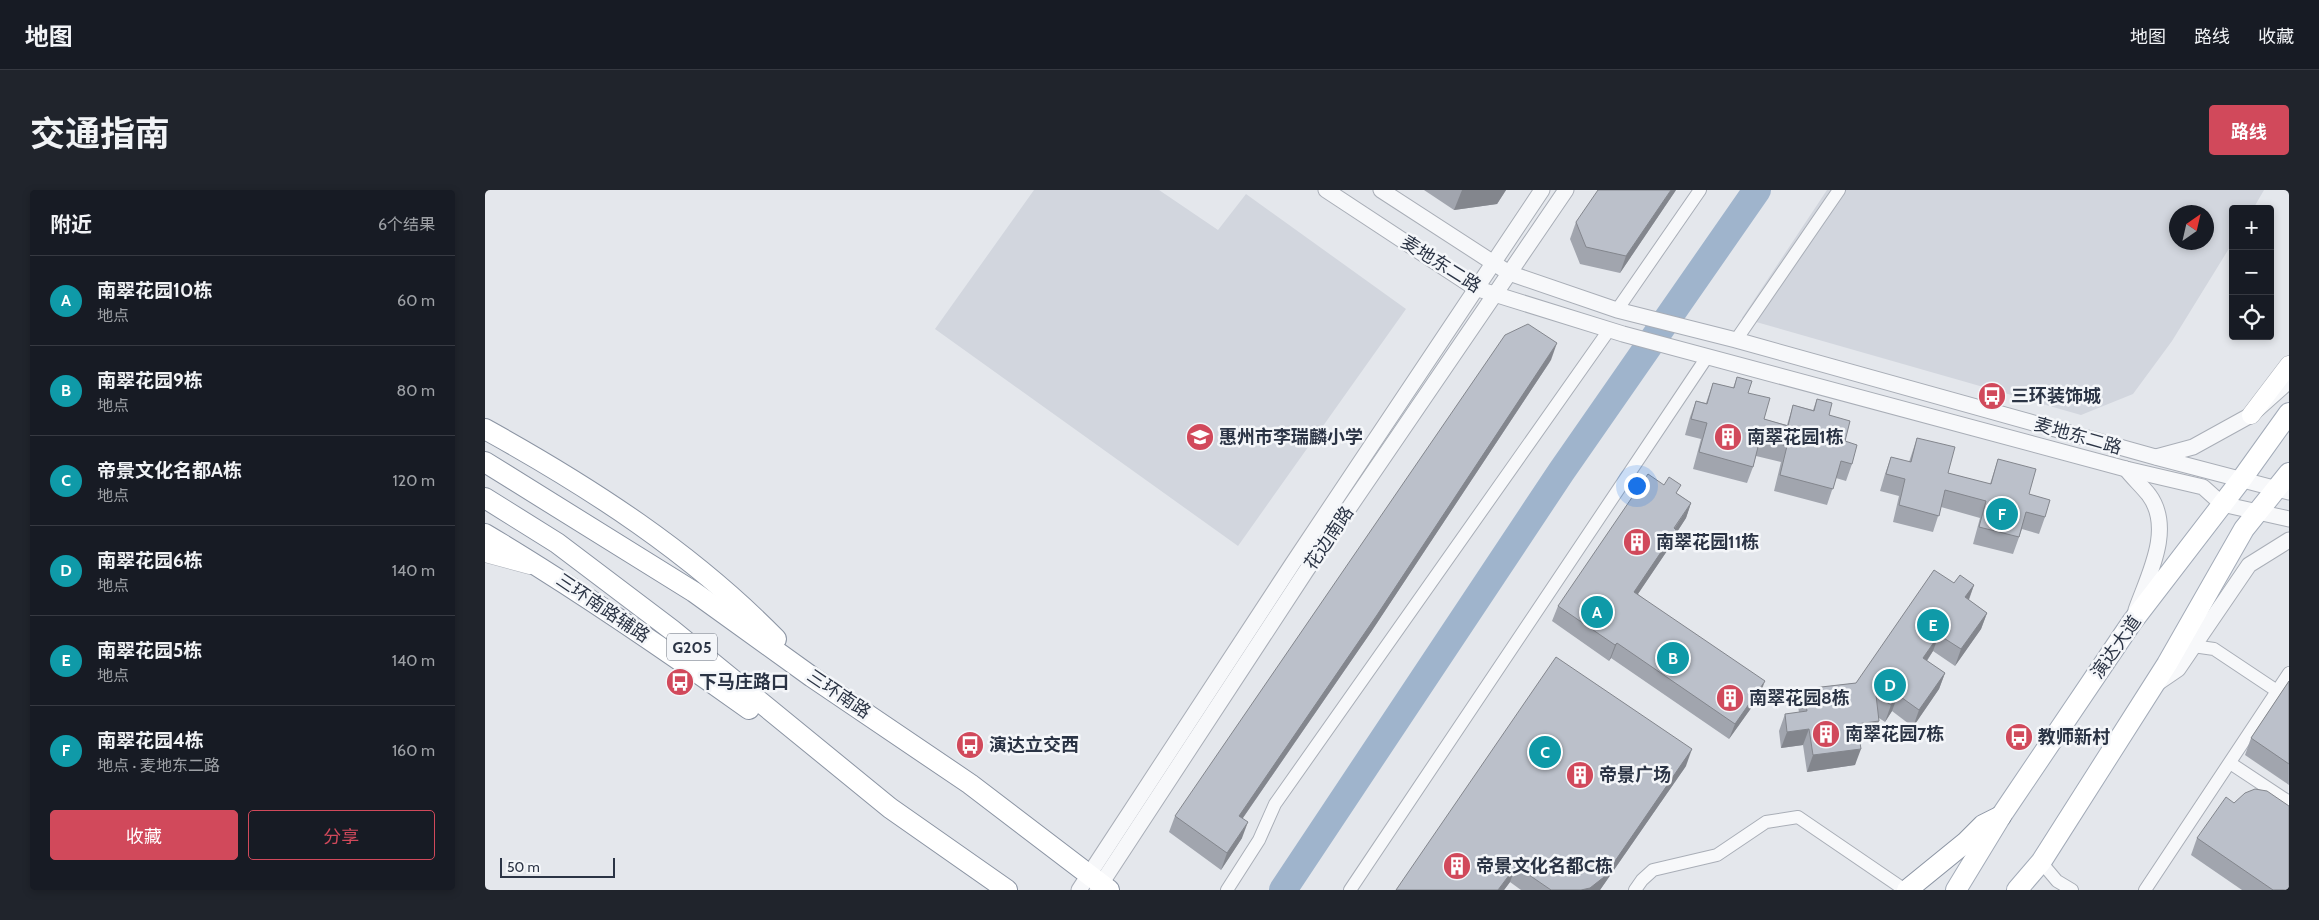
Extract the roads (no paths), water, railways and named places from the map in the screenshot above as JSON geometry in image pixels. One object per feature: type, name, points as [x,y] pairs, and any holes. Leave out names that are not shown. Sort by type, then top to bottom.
[{"type":"main road","points":[[2251,416],[2289,365]]},
{"type":"main road","name":"演达大道","points":[[1956,890],[2001,816],[2132,622],[2241,480],[2289,413]]},
{"type":"main road","points":[[485,429],[594,494],[681,554],[745,607],[812,677]]},
{"type":"main road","name":"三环南路","points":[[485,462],[694,592],[812,677],[970,784],[1095,886]]},
{"type":"main road","points":[[2017,890],[2041,862],[2153,686],[2197,614],[2221,566],[2244,529],[2285,484]]},
{"type":"main road","name":"G205","points":[[485,498],[557,543],[657,618],[890,808],[1007,890]]},
{"type":"main road","name":"三环南路辅路","points":[[485,534],[545,569],[654,642],[890,808]]},
{"type":"main road","points":[[485,553],[545,569]]},
{"type":"main road","points":[[1906,890],[1966,842],[1983,825],[2001,816]]},
{"type":"main road","points":[[2033,890],[2041,862]]},
{"type":"street","name":"麦地东二路","points":[[1326,190],[1475,288],[1616,332],[1707,357],[2126,469],[2203,487],[2222,504]]},
{"type":"street","name":"麦地东二路","points":[[1381,190],[1509,273],[1622,312],[1736,340],[2156,458],[2241,480],[2285,484]]},
{"type":"street","name":"花边南路","points":[[1095,886],[1475,288],[1542,190]]},
{"type":"street","name":"花边南路","points":[[1095,886],[1566,190]]},
{"type":"street","points":[[1622,312],[1700,190]]},
{"type":"street","points":[[1736,340],[1839,190]]},
{"type":"street","points":[[1227,890],[1259,840],[1275,804],[1616,332]]},
{"type":"street","points":[[1350,890],[1707,357]]},
{"type":"street","points":[[2156,458],[2193,447],[2251,416],[2289,381]]},
{"type":"street","points":[[2126,469],[2150,496],[2157,511],[2160,530],[2156,552],[2132,622]]},
{"type":"street","points":[[2222,504],[2289,519]]},
{"type":"street","points":[[2153,686],[2178,669],[2249,565],[2289,540]]},
{"type":"street","points":[[2193,646],[2214,649],[2277,691]]},
{"type":"street","points":[[2145,890],[2289,673]]},
{"type":"street","points":[[2230,762],[2289,802]]},
{"type":"street","points":[[1635,890],[1653,870],[1717,855],[1766,822],[1798,817],[1906,890]]},
{"type":"street","points":[[2041,862],[2057,881],[2072,890]]},
{"type":"waterway","points":[[1283,890],[1561,472],[1757,190]]},
{"type":"place","name":"三环装饰城","points":[[1992,396]]},
{"type":"place","name":"惠州市李瑞麟小学","points":[[1200,437]]},
{"type":"place","name":"南翠花园1栋","points":[[1728,437]]},
{"type":"place","name":"南翠花园4栋","points":[[2002,514]]},
{"type":"place","name":"南翠花园11栋","points":[[1637,542]]},
{"type":"place","name":"南翠花园10栋","points":[[1597,612]]},
{"type":"place","name":"南翠花园5栋","points":[[1933,625]]},
{"type":"place","name":"南翠花园9栋","points":[[1673,658]]},
{"type":"place","name":"下马庄路口","points":[[680,682]]},
{"type":"place","name":"南翠花园6栋","points":[[1890,685]]},
{"type":"place","name":"南翠花园8栋","points":[[1730,698]]},
{"type":"place","name":"南翠花园7栋","points":[[1826,734]]},
{"type":"place","name":"教师新村","points":[[2019,737]]},
{"type":"place","name":"演达立交西","points":[[970,745]]},
{"type":"place","name":"帝景文化名都A栋","points":[[1545,752]]},
{"type":"place","name":"帝景广场","points":[[1580,775]]},
{"type":"place","name":"帝景文化名都C栋","points":[[1457,866]]}]
